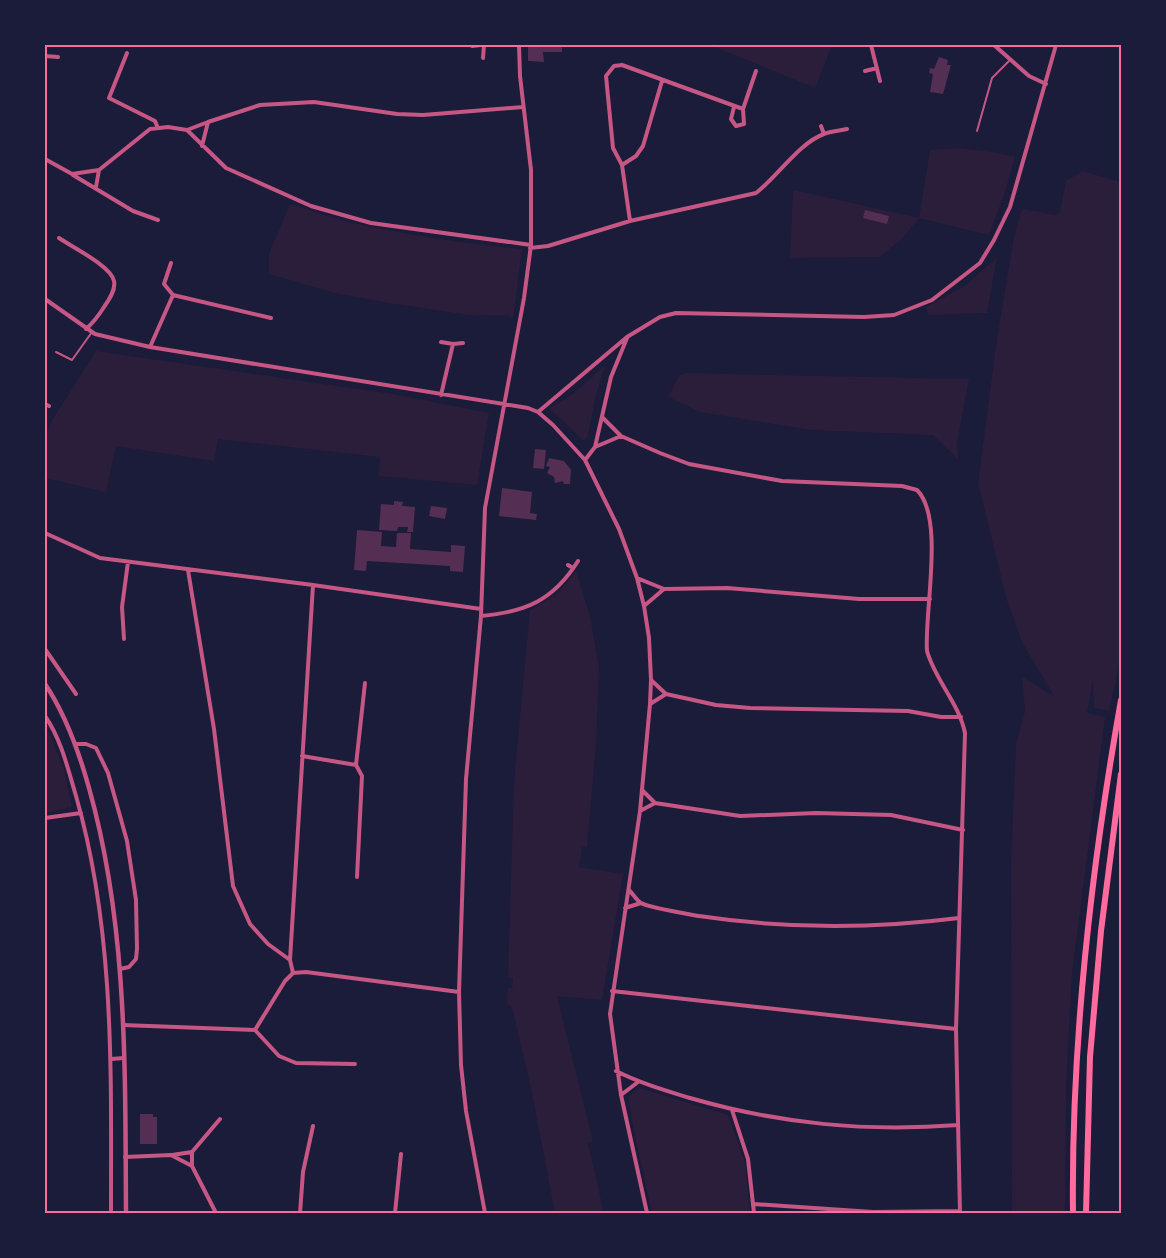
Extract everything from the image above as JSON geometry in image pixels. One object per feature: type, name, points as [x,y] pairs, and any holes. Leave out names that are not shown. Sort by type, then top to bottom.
[{"type":"highway","points":[[1073,1213],[1077,1057],[1087,930],[1105,790],[1121,700]]},
{"type":"highway","points":[[1086,1213],[1090,1057],[1101,930],[1121,774]]},
{"type":"street","points":[[472,46],[482,45],[483,58]]},
{"type":"street","points":[[485,1213],[465,1100],[461,1065],[459,992],[466,779],[481,616],[485,508],[524,298],[531,246],[531,170],[519,45]]},
{"type":"street","points":[[871,45],[880,81]]},
{"type":"street","points":[[994,45],[1009,61],[1029,76],[1046,84]]},
{"type":"street","points":[[538,412],[627,338],[660,317],[676,313],[864,317],[894,315],[932,300],[980,263],[994,240],[1010,207],[1058,45]]},
{"type":"street","points":[[127,53],[109,98],[154,122],[157,126]]},
{"type":"street","points":[[45,56],[58,57]]},
{"type":"street","points":[[630,222],[622,165],[613,148],[606,76],[614,66],[622,65],[743,109]]},
{"type":"street","points":[[865,72],[877,68]]},
{"type":"street","points":[[734,106],[731,119],[736,126],[744,124],[743,109],[756,71]]},
{"type":"street","points":[[622,165],[636,156],[643,146],[662,81]]},
{"type":"street","points":[[72,174],[99,170],[129,144],[157,126],[187,130],[260,105],[314,102],[397,114],[423,115],[524,107]]},
{"type":"street","points":[[202,146],[208,122]]},
{"type":"street","points":[[821,126],[824,134]]},
{"type":"street","points":[[187,130],[232,171],[311,206],[371,223],[531,246],[562,242],[630,222],[756,193],[801,150],[824,134],[847,129]]},
{"type":"street","points":[[45,159],[96,187],[133,211],[158,220]]},
{"type":"street","points":[[96,187],[99,170]]},
{"type":"street","points":[[59,238],[108,270],[114,279],[114,289],[108,301],[86,329]]},
{"type":"street","points":[[171,263],[164,284],[173,295],[271,318]]},
{"type":"street","points":[[150,347],[173,295]]},
{"type":"street","points":[[45,299],[92,332],[150,347],[528,408],[538,412],[568,440],[585,460],[615,520],[637,578],[649,638],[650,704],[640,811],[610,1014],[616,1071],[647,1213]]},
{"type":"street","points":[[585,460],[595,447],[611,377],[627,338]]},
{"type":"street","points":[[441,342],[462,343]]},
{"type":"street","points":[[441,395],[453,344]]},
{"type":"street","points":[[602,417],[621,436],[689,464],[782,481],[902,486],[917,490],[925,500],[930,524],[927,651],[961,717],[966,744],[956,1029],[960,1212],[873,1212],[754,1204]]},
{"type":"street","points":[[595,447],[621,436]]},
{"type":"street","points":[[45,533],[100,558],[481,609]]},
{"type":"street","points":[[481,616],[516,611],[538,603],[578,561]]},
{"type":"street","points":[[124,639],[122,607],[128,562]]},
{"type":"street","points":[[568,565],[573,568]]},
{"type":"street","points":[[188,570],[214,729],[233,886],[250,924],[268,944],[290,960]]},
{"type":"street","points":[[637,578],[664,589],[727,588],[859,599],[930,599]]},
{"type":"street","points":[[293,973],[290,960],[314,585]]},
{"type":"street","points":[[644,606],[664,589]]},
{"type":"street","points":[[45,650],[76,694]]},
{"type":"street","points":[[651,680],[666,694],[716,705],[750,708],[908,711],[961,717]]},
{"type":"street","points":[[357,876],[362,776],[356,765],[364,683]]},
{"type":"street","points":[[45,685],[63,714],[75,744],[104,843],[120,969],[124,1058],[126,1213]]},
{"type":"street","points":[[650,704],[666,694]]},
{"type":"street","points":[[45,716],[66,760],[93,861],[106,981],[111,1059],[111,1213]]},
{"type":"street","points":[[75,744],[86,744],[96,748],[108,773],[127,841],[136,900],[137,950],[135,959],[129,967],[120,969]]},
{"type":"street","points":[[302,756],[356,765]]},
{"type":"street","points":[[641,789],[655,803],[740,816],[816,813],[891,816],[963,830]]},
{"type":"street","points":[[640,811],[655,803]]},
{"type":"street","points":[[45,818],[81,813]]},
{"type":"street","points":[[628,889],[641,903]]},
{"type":"street","points":[[625,908],[641,903],[685,914],[801,925],[886,926],[959,918]]},
{"type":"street","points":[[255,1030],[285,981],[293,973],[306,972],[459,992]]},
{"type":"street","points":[[612,991],[956,1029]]},
{"type":"street","points":[[123,1025],[255,1030],[279,1056],[296,1063],[355,1064]]},
{"type":"street","points":[[111,1059],[124,1058]]},
{"type":"street","points":[[616,1071],[638,1082],[732,1110],[792,1122],[916,1128],[958,1125]]},
{"type":"street","points":[[621,1095],[638,1082]]},
{"type":"street","points":[[732,1110],[748,1159],[754,1213]]},
{"type":"street","points":[[216,1213],[192,1166],[192,1152],[220,1119]]},
{"type":"street","points":[[300,1213],[303,1172],[313,1126]]},
{"type":"street","points":[[125,1156],[192,1152]]},
{"type":"street","points":[[395,1213],[401,1154]]},
{"type":"street","points":[[171,1155],[192,1166]]},
{"type":"lane","points":[[977,131],[992,78],[1009,61]]},
{"type":"lane","points":[[56,352],[72,360],[92,332]]},
{"type":"shaded area","points":[[710,45],[831,45],[832,46],[815,88]]},
{"type":"shaded area","points":[[957,148],[1015,157],[989,235],[919,218],[930,150]]},
{"type":"shaded area","points":[[1082,171],[1121,182],[1121,657],[1109,711],[1094,708],[1093,679],[1087,713],[1105,717],[1072,973],[1066,1087],[1065,1213],[1012,1213],[1011,864],[1016,745],[1025,711],[1022,677],[1054,696],[1022,642],[1007,601],[978,483],[997,339],[1014,237],[1022,209],[1056,215],[1060,212],[1066,181]]},
{"type":"shaded area","points":[[793,190],[919,218],[901,240],[879,257],[790,258]]},
{"type":"shaded area","points":[[290,204],[370,227],[522,249],[513,319],[509,316],[468,315],[389,303],[335,293],[269,274],[269,254]]},
{"type":"shaded area","points":[[997,257],[987,313],[928,315],[926,307],[965,286]]},
{"type":"shaded area","points":[[96,351],[393,394],[489,413],[477,485],[379,476],[380,457],[218,439],[214,461],[116,446],[106,492],[45,478],[45,438],[51,422]]},
{"type":"shaded area","points":[[605,365],[588,436],[583,440],[551,410],[551,407],[572,395]]},
{"type":"shaded area","points":[[685,373],[969,379],[957,443],[958,459],[933,435],[811,430],[700,412],[668,397],[679,376]]},
{"type":"shaded area","points":[[576,571],[590,616],[599,668],[596,744],[587,847],[582,847],[579,867],[623,874],[602,1000],[557,996],[593,1142],[588,1143],[604,1213],[555,1213],[532,1093],[512,1007],[507,1003],[508,988],[512,988],[513,979],[508,977],[514,781],[530,610],[558,593]]},
{"type":"shaded area","points":[[45,723],[64,769],[72,807],[45,813]]},
{"type":"shaded area","points":[[639,1088],[728,1115],[745,1162],[750,1213],[652,1213],[628,1097]]},
{"type":"building","points":[[528,45],[562,45],[562,52],[543,52],[544,62],[528,61]]},
{"type":"building","points":[[939,57],[948,60],[947,65],[951,65],[943,94],[930,92],[933,74],[929,73],[930,68],[934,69]]},
{"type":"building","points":[[865,210],[889,216],[887,224],[863,218]]},
{"type":"building","points":[[535,449],[546,450],[544,469],[533,468]]},
{"type":"building","points":[[549,458],[564,461],[571,470],[570,484],[564,484],[563,481],[555,483],[554,477],[547,473],[550,467],[546,466]]},
{"type":"building","points":[[502,488],[532,492],[530,513],[537,514],[536,520],[499,516]]},
{"type":"building","points":[[394,501],[403,502],[402,506],[415,507],[413,532],[407,532],[408,527],[398,527],[397,531],[379,530],[381,504],[394,505]]},
{"type":"building","points":[[431,506],[447,508],[445,519],[429,516]]},
{"type":"building","points":[[357,530],[382,532],[381,546],[396,547],[397,533],[411,533],[410,549],[451,552],[451,545],[465,546],[463,572],[450,571],[450,566],[367,561],[366,571],[354,570]]},
{"type":"building","points":[[140,1114],[153,1114],[153,1117],[157,1117],[157,1144],[140,1144]]}]
